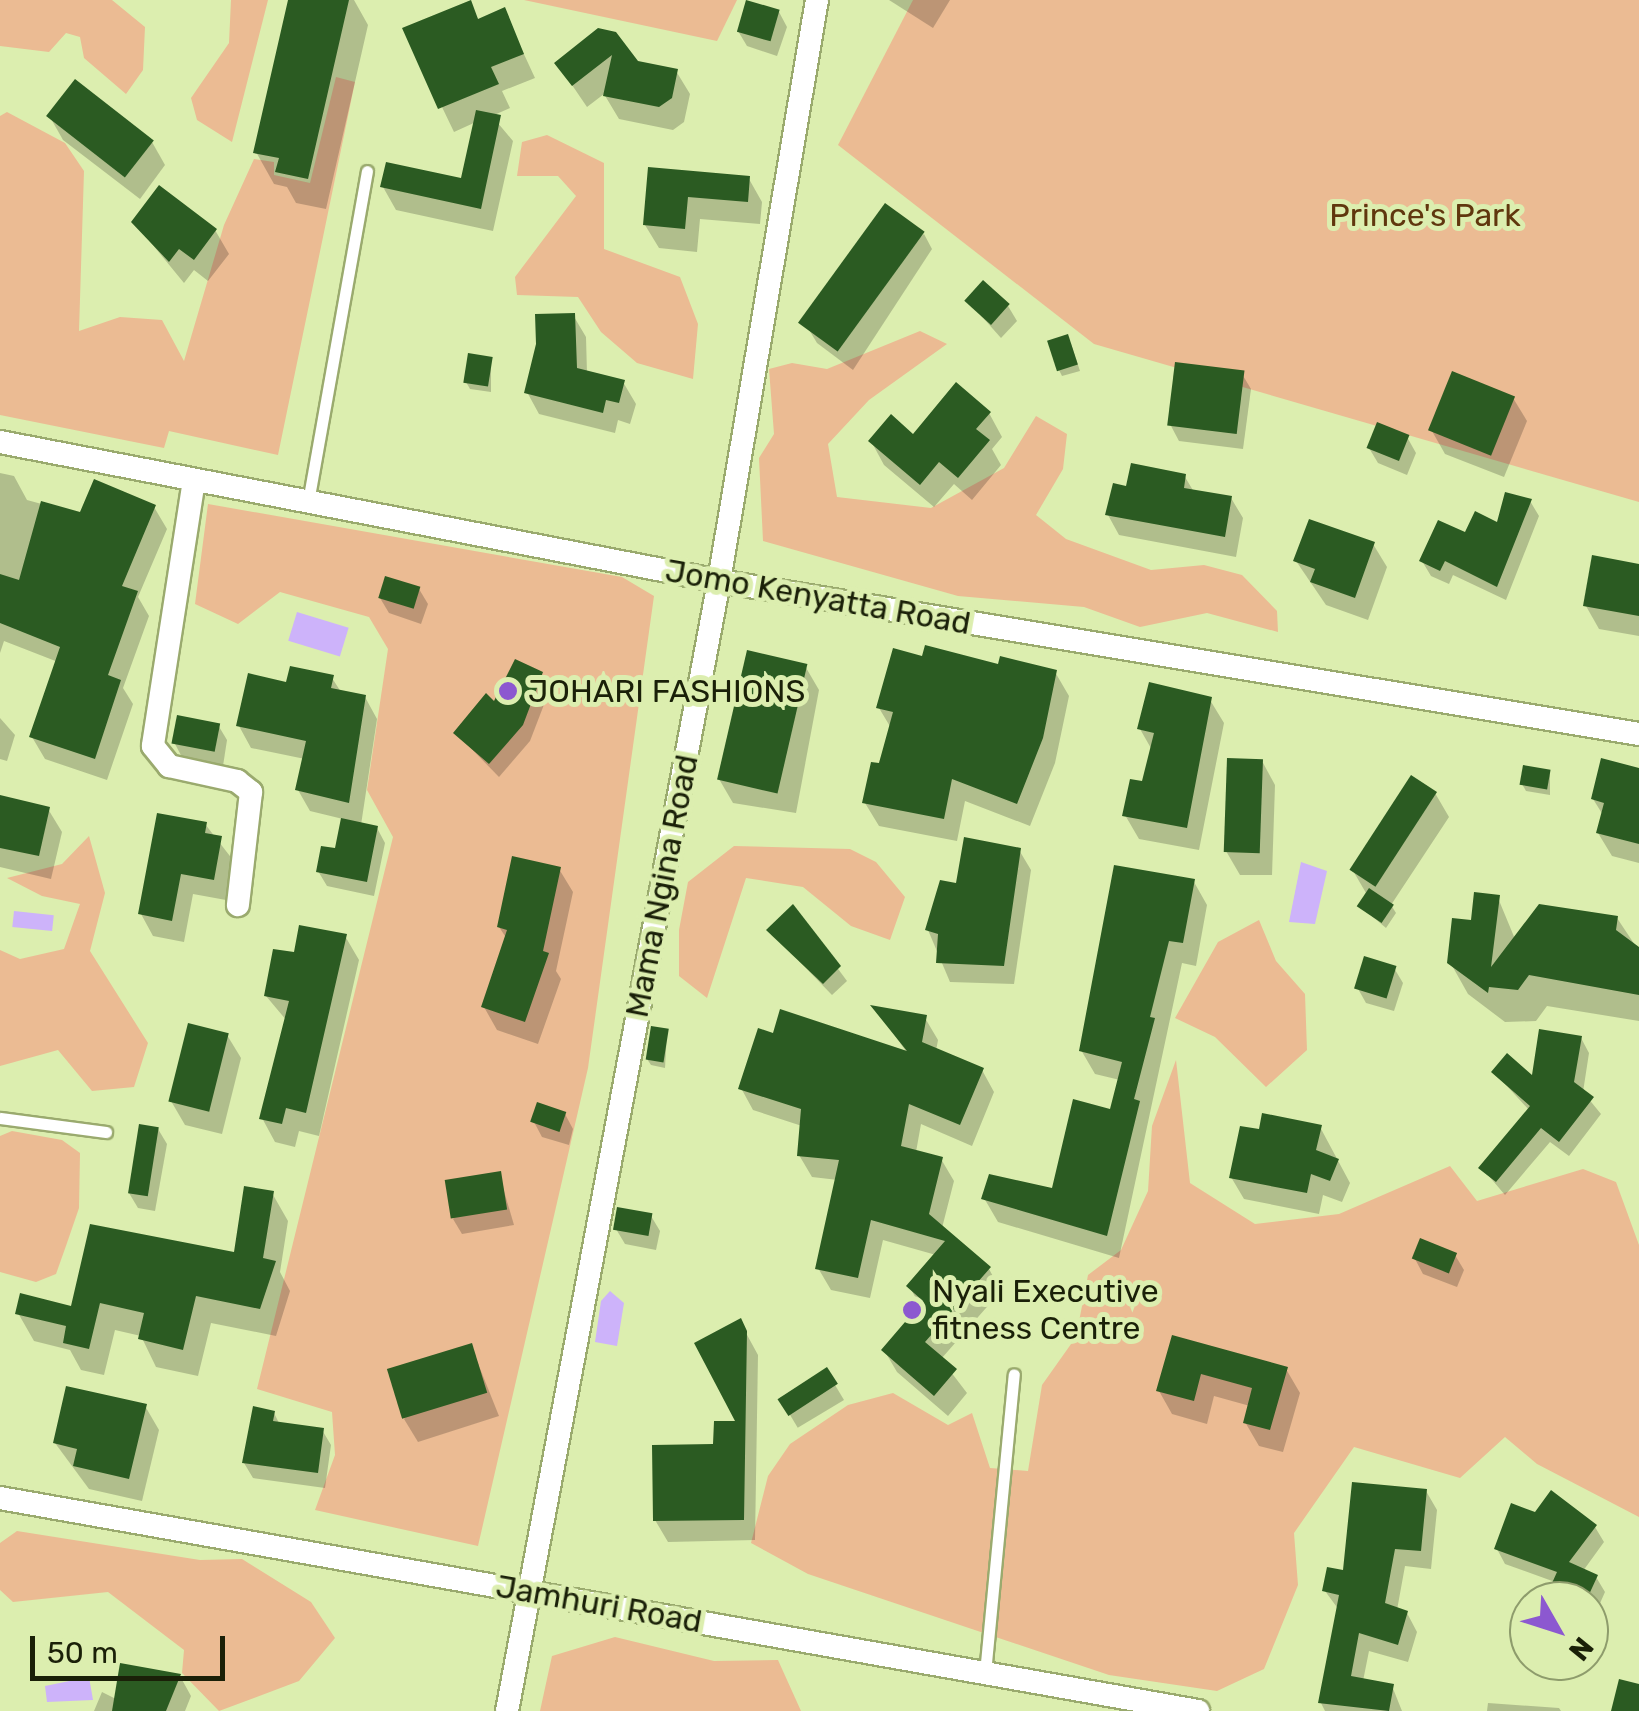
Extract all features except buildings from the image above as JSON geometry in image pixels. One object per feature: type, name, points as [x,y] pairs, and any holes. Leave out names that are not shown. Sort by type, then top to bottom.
[{"type":"street","name":"Mama Ngina Road","points":[[507,1711],[720,582],[818,0]]},
{"type":"street","name":"Jomo Kenyatta Road","points":[[0,442],[720,582],[1639,734]]},
{"type":"street","points":[[194,480],[154,746],[169,766],[237,781],[251,792],[238,905]]},
{"type":"street","name":"Jamhuri Road","points":[[0,1498],[1198,1711]]},
{"type":"lane","points":[[308,502],[366,171]]},
{"type":"lane","points":[[0,1118],[106,1132]]},
{"type":"lane","points":[[985,1674],[1014,1374]]},
{"type":"green space","points":[[0,0],[112,0],[145,27],[143,70],[126,94],[84,58],[80,37],[66,33],[49,52],[0,46]]},
{"type":"green space","points":[[231,0],[268,0],[232,142],[197,120],[191,98],[229,43]]},
{"type":"green space","points":[[524,0],[737,0],[717,41]]},
{"type":"green space","name":"Prince's Park","points":[[913,0],[1639,0],[1639,502],[1094,344],[838,145]]},
{"type":"green space","points":[[336,77],[355,82],[278,455],[169,431],[164,448],[0,415],[0,116],[7,112],[65,143],[84,171],[79,331],[120,317],[162,320],[184,361],[224,225],[254,159],[274,162],[274,175],[310,183]]},
{"type":"green space","points":[[547,135],[604,163],[604,249],[680,277],[698,324],[693,379],[637,363],[601,332],[578,297],[517,295],[515,277],[576,196],[558,176],[517,176],[522,142]]},
{"type":"green space","points":[[920,331],[947,344],[869,400],[828,444],[837,497],[931,508],[1004,468],[1036,416],[1067,434],[1063,469],[1036,515],[1066,539],[1151,570],[1204,565],[1242,575],[1277,611],[1278,632],[1207,613],[1140,627],[1084,607],[958,596],[763,541],[759,458],[774,434],[769,369],[792,363],[827,369]]},
{"type":"green space","points":[[208,504],[622,577],[654,596],[588,1068],[478,1546],[315,1510],[335,1455],[332,1412],[257,1389],[393,837],[367,790],[388,649],[369,617],[280,592],[238,624],[195,604]]},
{"type":"green space","points":[[89,836],[105,893],[90,951],[148,1043],[134,1087],[92,1091],[58,1050],[0,1066],[0,950],[20,959],[64,949],[80,904],[42,896],[7,878],[62,864]]},
{"type":"green space","points":[[734,846],[850,849],[876,862],[905,897],[890,940],[851,926],[803,887],[746,878],[707,998],[679,976],[679,930],[688,882]]},
{"type":"green space","points":[[1259,920],[1276,961],[1305,994],[1307,1050],[1266,1087],[1215,1037],[1175,1018],[1218,942]]},
{"type":"green space","points":[[1176,1060],[1190,1183],[1255,1224],[1339,1214],[1450,1166],[1477,1201],[1583,1169],[1616,1182],[1639,1245],[1639,1517],[1537,1464],[1505,1437],[1460,1478],[1354,1447],[1294,1533],[1298,1585],[1264,1669],[1217,1691],[1109,1675],[808,1574],[751,1543],[768,1476],[790,1444],[848,1405],[893,1393],[948,1425],[972,1413],[990,1468],[1028,1471],[1042,1385],[1076,1337],[1088,1275],[1121,1250],[1148,1191],[1152,1126]]},
{"type":"green space","points":[[12,1131],[62,1140],[80,1153],[79,1208],[56,1274],[36,1282],[0,1272],[0,1136]]},
{"type":"green space","points":[[17,1531],[200,1560],[242,1559],[311,1602],[335,1638],[299,1681],[219,1711],[182,1673],[184,1650],[108,1592],[13,1602],[0,1590],[0,1543]]},
{"type":"green space","points":[[615,1637],[714,1661],[778,1660],[801,1711],[540,1711],[552,1656]]},
{"type":"shaded area","points":[[297,612],[349,628],[340,656],[288,641]]},
{"type":"shaded area","points":[[1301,862],[1327,871],[1315,924],[1289,922]]},
{"type":"shaded area","points":[[14,911],[54,915],[52,931],[12,927]]},
{"type":"shaded area","points":[[610,1291],[624,1303],[617,1346],[595,1342],[601,1301]]},
{"type":"shaded area","points":[[89,1677],[93,1700],[47,1702],[45,1686]]},
{"type":"place","name":"JOHARI FASHIONS","points":[[508,691]]},
{"type":"place","name":"Nyali Executive fitness Centre","points":[[912,1310]]}]
